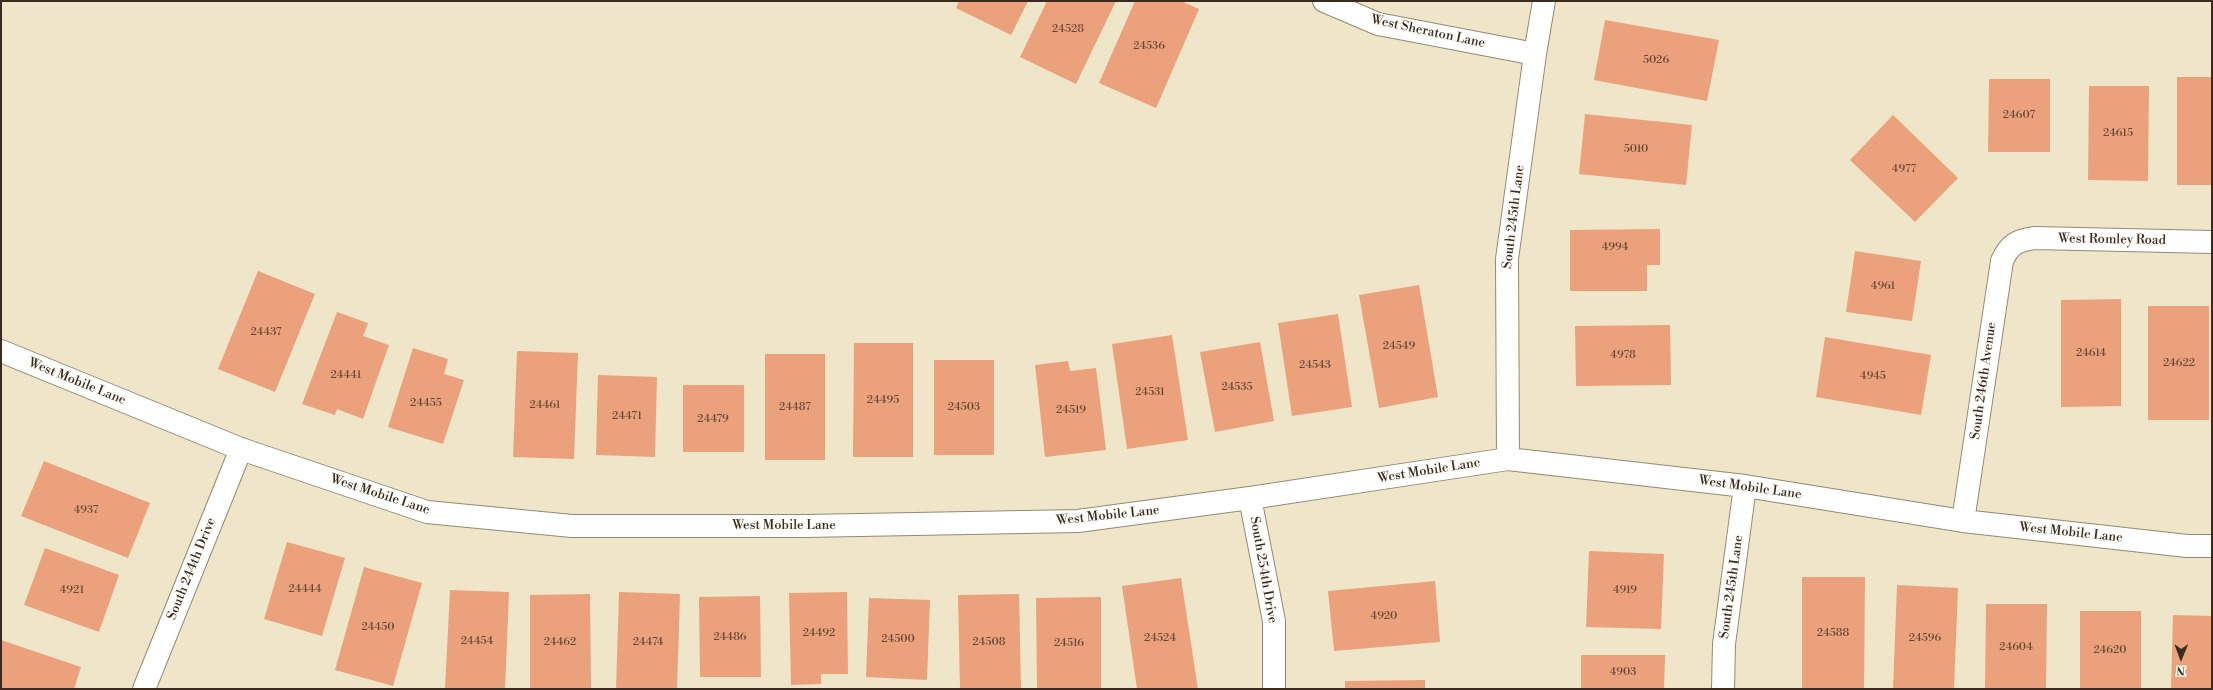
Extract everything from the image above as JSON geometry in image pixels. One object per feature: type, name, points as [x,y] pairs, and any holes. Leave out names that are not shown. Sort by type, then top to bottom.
[{"type":"street","name":"West Sheraton Lane","points":[[1324,1],[1378,24],[1535,54]]},
{"type":"street","name":"South 245th Lane","points":[[1508,459],[1507,259],[1535,54],[1544,1]]},
{"type":"street","name":"West Romley Road","points":[[2013,244],[2022,239],[2035,238],[2212,242]]},
{"type":"street","name":"South 246th Avenue","points":[[1963,521],[2002,261],[2007,250],[2013,244]]},
{"type":"street","name":"West Mobile Lane","points":[[1,351],[240,450],[427,512],[572,526],[805,526],[1078,521],[1250,498],[1508,459],[1745,486],[1963,521],[2187,546],[2212,546]]},
{"type":"street","name":"South 244th Drive","points":[[144,689],[240,450]]},
{"type":"street","name":"South 245th Lane","points":[[1723,689],[1724,644],[1745,486]]},
{"type":"street","name":"South 254th Drive","points":[[1250,498],[1274,621],[1274,689]]},
{"type":"building","points":[[959,1],[1028,1],[1011,35],[956,8]]},
{"type":"building","points":[[1047,1],[1116,1],[1076,84],[1020,57]]},
{"type":"building","points":[[1135,1],[1181,1],[1199,9],[1156,108],[1099,83]]},
{"type":"building","points":[[1605,20],[1719,40],[1707,101],[1594,80]]},
{"type":"building","points":[[2177,77],[2212,77],[2212,185],[2177,185]]},
{"type":"building","points":[[1989,79],[2050,79],[2050,152],[1988,152]]},
{"type":"building","points":[[2089,86],[2149,86],[2148,181],[2088,180]]},
{"type":"building","points":[[1585,114],[1692,125],[1686,185],[1579,174]]},
{"type":"building","points":[[1893,115],[1958,178],[1915,222],[1850,160]]},
{"type":"building","points":[[1660,229],[1660,265],[1647,265],[1647,291],[1570,291],[1570,230]]},
{"type":"building","points":[[1855,251],[1921,261],[1912,321],[1846,312]]},
{"type":"building","points":[[258,271],[315,294],[275,392],[218,369]]},
{"type":"building","points":[[1419,285],[1438,397],[1379,408],[1359,295]]},
{"type":"building","points":[[2121,299],[2121,406],[2061,407],[2061,300]]},
{"type":"building","points":[[2148,306],[2209,306],[2209,420],[2148,420]]},
{"type":"building","points":[[337,312],[368,323],[363,336],[389,345],[363,419],[337,409],[335,415],[302,404]]},
{"type":"building","points":[[1338,314],[1352,407],[1292,416],[1278,323]]},
{"type":"building","points":[[1670,325],[1671,385],[1576,386],[1575,326]]},
{"type":"building","points":[[1172,335],[1188,440],[1127,449],[1112,344]]},
{"type":"building","points":[[1825,337],[1931,355],[1921,415],[1816,397]]},
{"type":"building","points":[[1260,342],[1274,421],[1215,432],[1200,352]]},
{"type":"building","points":[[854,343],[913,343],[913,457],[853,457]]},
{"type":"building","points":[[413,348],[448,359],[444,374],[464,380],[443,444],[388,427]]},
{"type":"building","points":[[517,351],[578,353],[574,459],[513,457]]},
{"type":"building","points":[[765,354],[825,354],[825,460],[765,460]]},
{"type":"building","points":[[934,360],[994,360],[994,455],[934,455]]},
{"type":"building","points":[[1068,361],[1070,371],[1096,368],[1106,450],[1045,457],[1035,365]]},
{"type":"building","points":[[598,375],[657,377],[655,457],[596,455]]},
{"type":"building","points":[[683,385],[744,385],[744,452],[683,452]]},
{"type":"building","points":[[44,461],[150,503],[128,558],[21,516]]},
{"type":"building","points":[[287,542],[345,558],[322,636],[264,619]]},
{"type":"building","points":[[45,548],[119,575],[99,632],[24,605]]},
{"type":"building","points":[[1589,551],[1664,554],[1661,629],[1586,627]]},
{"type":"building","points":[[364,567],[422,583],[393,686],[335,670]]},
{"type":"building","points":[[1802,577],[1865,577],[1864,689],[1802,689]]},
{"type":"building","points":[[1181,578],[1198,689],[1137,689],[1122,586]]},
{"type":"building","points":[[1435,581],[1440,642],[1334,651],[1328,591]]},
{"type":"building","points":[[1897,585],[1958,588],[1954,689],[1893,689]]},
{"type":"building","points":[[450,590],[509,592],[505,689],[445,689]]},
{"type":"building","points":[[619,592],[680,594],[677,689],[616,689]]},
{"type":"building","points":[[847,592],[848,674],[821,674],[821,684],[791,685],[789,593]]},
{"type":"building","points":[[590,594],[591,689],[530,689],[530,595]]},
{"type":"building","points":[[1019,594],[1021,689],[960,689],[958,595]]},
{"type":"building","points":[[760,596],[761,677],[700,677],[699,597]]},
{"type":"building","points":[[1101,597],[1101,689],[1037,689],[1036,598]]},
{"type":"building","points":[[869,598],[930,600],[927,680],[866,677]]},
{"type":"building","points":[[1986,604],[2047,604],[2046,689],[1985,689]]},
{"type":"building","points":[[2080,611],[2141,611],[2141,689],[2080,689]]},
{"type":"building","points":[[2173,615],[2212,616],[2212,689],[2171,689]]},
{"type":"building","points":[[1,640],[81,667],[74,689],[1,689]]},
{"type":"building","points":[[1581,655],[1665,655],[1664,689],[1581,689]]},
{"type":"building","points":[[1425,680],[1425,689],[1345,689],[1345,681]]}]
